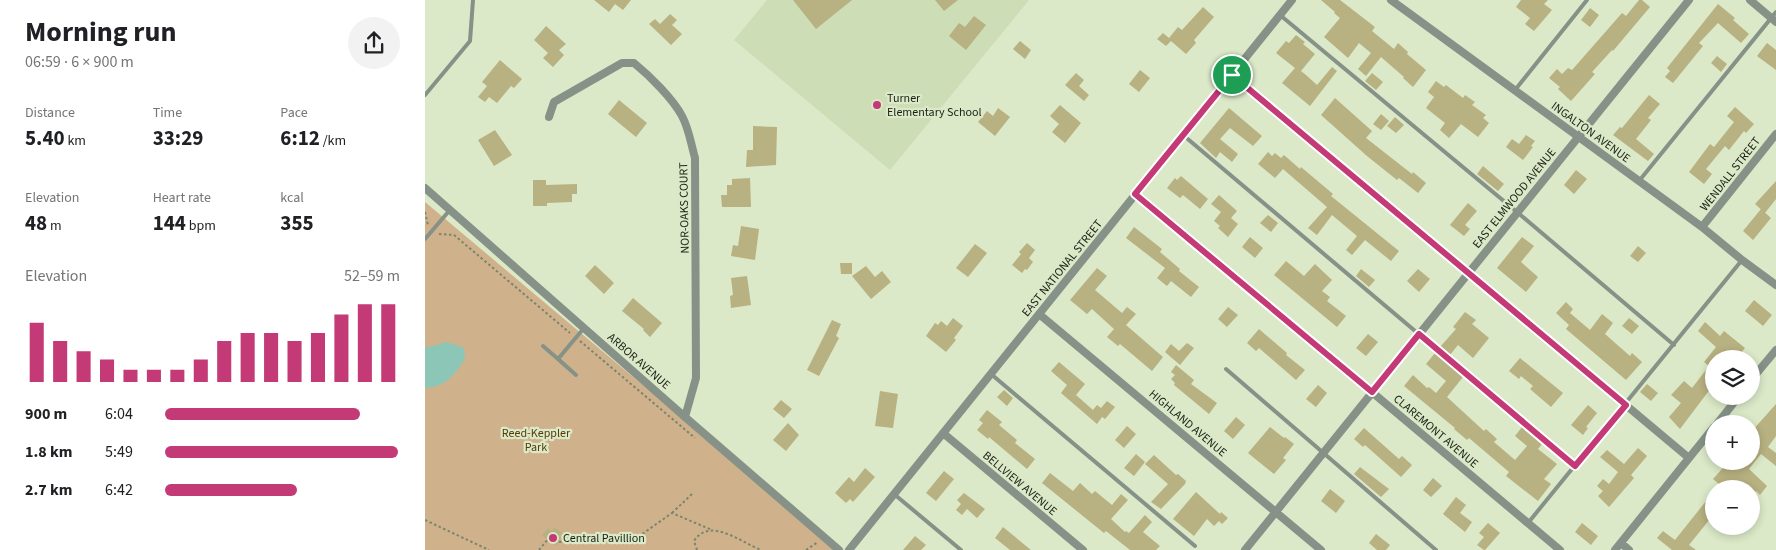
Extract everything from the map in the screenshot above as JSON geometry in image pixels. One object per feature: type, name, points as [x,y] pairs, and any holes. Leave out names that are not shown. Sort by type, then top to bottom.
[{"type":"street","name":"EAST NATIONAL STREET","points":[[849,550],[1292,0]]},
{"type":"street","name":"INGALTON AVENUE","points":[[1391,0],[1703,228],[1776,285]]},
{"type":"street","name":"EAST ELMWOOD AVENUE","points":[[1245,550],[1689,0]]},
{"type":"street","points":[[1750,0],[1774,17]]},
{"type":"street","name":"NOR-OAKS COURT","points":[[549,117],[554,102],[622,63],[635,63],[677,108],[686,123],[695,158],[696,378],[685,417]]},
{"type":"street","points":[[1232,75],[1689,458]]},
{"type":"street","name":"WENDALL STREET","points":[[1703,228],[1776,134]]},
{"type":"street","name":"ARBOR AVENUE","points":[[425,188],[839,550]]},
{"type":"street","name":"CLAREMONT AVENUE","points":[[1135,194],[1560,550]]},
{"type":"street","name":"HIGHLAND AVENUE","points":[[1039,314],[1321,550]]},
{"type":"street","points":[[1760,369],[1776,350]]},
{"type":"street","points":[[1724,415],[1732,405]]},
{"type":"street","name":"BELLVIEW AVENUE","points":[[943,433],[1083,550]]},
{"type":"street","points":[[1615,550],[1705,438]]},
{"type":"street","points":[[1621,543],[1629,550]]},
{"type":"lane","points":[[425,95],[469,41],[473,0]]},
{"type":"lane","points":[[1515,90],[1587,0]]},
{"type":"lane","points":[[1280,15],[1674,345]]},
{"type":"lane","points":[[1639,181],[1774,17]]},
{"type":"lane","points":[[1183,135],[1575,466]]},
{"type":"lane","points":[[425,239],[450,210]]},
{"type":"lane","points":[[1528,523],[1626,405],[1742,260]]},
{"type":"lane","points":[[558,359],[584,328]]},
{"type":"lane","points":[[543,346],[576,374]]},
{"type":"lane","points":[[1226,369],[1436,550]]},
{"type":"lane","points":[[991,374],[1195,546]]},
{"type":"lane","points":[[894,494],[961,550]]},
{"type":"path","points":[[454,235],[697,440]]},
{"type":"path","points":[[559,542],[576,540],[587,542],[603,541],[638,536],[672,514],[692,494]]},
{"type":"path","points":[[672,514],[712,530],[731,535],[761,550]]},
{"type":"path","points":[[425,520],[489,550]]},
{"type":"path","points":[[697,550],[694,541],[697,537],[712,530]]},
{"type":"path","points":[[539,550],[548,540]]},
{"type":"path","points":[[806,550],[818,542],[823,546]]},
{"type":"shaded area","name":"Turner Elementary School","points":[[767,0],[1029,0],[890,170],[734,40]]},
{"type":"green space","name":"Reed-Keppler Park","points":[[425,202],[839,550],[425,550]]},
{"type":"water","points":[[447,342],[464,348],[465,359],[449,379],[439,385],[425,388],[425,348]]},
{"type":"building","points":[[594,0],[631,0],[623,10],[615,4],[609,12]]},
{"type":"building","points":[[793,0],[852,0],[816,29]]},
{"type":"building","points":[[935,0],[958,0],[944,11]]},
{"type":"building","points":[[1321,0],[1340,0],[1375,27],[1372,31],[1394,49],[1398,43],[1408,52],[1407,54],[1426,70],[1413,87],[1381,57],[1366,76],[1358,69],[1371,53],[1359,43],[1348,58],[1324,37],[1340,18]]},
{"type":"building","points":[[1521,0],[1548,0],[1544,4],[1552,10],[1534,31],[1525,24],[1530,18],[1516,7]]},
{"type":"building","points":[[1639,0],[1642,0],[1650,7],[1613,51],[1592,72],[1595,74],[1571,101],[1558,89],[1560,87],[1549,78],[1557,69],[1562,74],[1568,68],[1572,70],[1622,13],[1626,16]]},
{"type":"building","points":[[1718,4],[1735,18],[1733,20],[1749,34],[1741,43],[1718,23],[1699,43],[1703,46],[1673,83],[1665,77],[1670,71],[1667,68]]},
{"type":"building","points":[[1203,7],[1214,17],[1194,40],[1196,43],[1186,54],[1171,41],[1166,46],[1157,39],[1163,33],[1169,38],[1178,27],[1182,30]]},
{"type":"building","points":[[1590,8],[1599,15],[1590,27],[1581,20]]},
{"type":"building","points":[[670,14],[677,20],[672,25],[682,34],[671,45],[649,24],[655,19],[660,24]]},
{"type":"building","points":[[974,16],[986,25],[966,50],[949,36],[959,23],[965,27]]},
{"type":"building","points":[[546,26],[566,44],[559,50],[564,55],[553,67],[543,58],[548,53],[534,40]]},
{"type":"building","points":[[1296,35],[1315,54],[1301,71],[1317,85],[1332,67],[1337,71],[1310,106],[1282,83],[1295,68],[1276,53],[1286,41],[1289,43]]},
{"type":"building","points":[[1020,41],[1031,50],[1025,59],[1013,49]]},
{"type":"building","points":[[1767,43],[1776,50],[1776,70],[1757,56]]},
{"type":"building","points":[[1717,56],[1727,64],[1721,72],[1711,63]]},
{"type":"building","points":[[500,60],[522,79],[514,88],[511,86],[497,103],[489,97],[485,102],[478,97],[487,86],[482,82]]},
{"type":"building","points":[[1140,70],[1150,78],[1139,92],[1129,84]]},
{"type":"building","points":[[1076,73],[1084,80],[1079,86],[1089,95],[1084,101],[1065,85]]},
{"type":"building","points":[[1372,73],[1383,82],[1376,90],[1365,81]]},
{"type":"building","points":[[1436,81],[1444,87],[1446,85],[1463,98],[1465,95],[1475,102],[1472,105],[1486,115],[1483,118],[1489,123],[1478,137],[1461,124],[1449,138],[1440,130],[1445,123],[1426,108],[1434,97],[1428,92]]},
{"type":"building","points":[[1649,95],[1660,104],[1648,118],[1651,120],[1636,139],[1654,154],[1648,161],[1613,135],[1620,127],[1622,128]]},
{"type":"building","points":[[1335,98],[1372,131],[1366,138],[1426,183],[1418,193],[1399,178],[1397,180],[1367,156],[1321,115]]},
{"type":"building","points":[[619,100],[647,123],[636,137],[608,114]]},
{"type":"building","points":[[1060,105],[1081,123],[1065,143],[1052,132],[1059,124],[1050,116]]},
{"type":"building","points":[[1735,107],[1754,124],[1746,133],[1744,131],[1729,150],[1725,146],[1706,169],[1712,174],[1704,184],[1689,172],[1710,144],[1714,147],[1734,122],[1727,116]]},
{"type":"building","points":[[998,108],[1010,117],[995,136],[978,122],[987,111],[993,116]]},
{"type":"building","points":[[1229,108],[1262,136],[1253,146],[1230,128],[1220,139],[1238,154],[1232,162],[1220,152],[1216,158],[1200,143]]},
{"type":"building","points":[[1381,114],[1389,121],[1381,130],[1373,124]]},
{"type":"building","points":[[1395,117],[1404,125],[1396,133],[1387,126]]},
{"type":"building","points":[[753,126],[777,127],[776,165],[746,167],[747,150],[753,150]]},
{"type":"building","points":[[495,130],[512,155],[494,166],[478,140]]},
{"type":"building","points":[[1526,135],[1535,141],[1531,146],[1533,147],[1523,160],[1506,147],[1512,139],[1519,144]]},
{"type":"building","points":[[1268,152],[1272,156],[1275,153],[1281,158],[1284,155],[1300,169],[1301,167],[1333,194],[1331,196],[1399,251],[1391,261],[1365,240],[1352,255],[1346,250],[1357,236],[1332,215],[1317,235],[1308,228],[1327,207],[1283,169],[1275,178],[1258,164]]},
{"type":"building","points":[[1483,166],[1504,184],[1498,191],[1477,174]]},
{"type":"building","points":[[1576,170],[1587,179],[1574,194],[1564,185]]},
{"type":"building","points":[[1181,176],[1208,199],[1200,209],[1183,195],[1180,198],[1167,188],[1175,178],[1177,180]]},
{"type":"building","points":[[750,178],[751,207],[722,207],[721,195],[727,195],[727,185],[732,185],[732,179]]},
{"type":"building","points":[[533,180],[546,180],[546,185],[577,184],[577,194],[572,194],[572,202],[547,203],[547,206],[533,206]]},
{"type":"building","points":[[1776,181],[1776,199],[1765,213],[1755,204]]},
{"type":"building","points":[[1219,195],[1237,211],[1231,218],[1238,224],[1228,237],[1218,228],[1220,226],[1214,221],[1221,212],[1211,204]]},
{"type":"building","points":[[1468,203],[1477,211],[1465,225],[1470,229],[1464,236],[1450,225]]},
{"type":"building","points":[[1761,209],[1771,218],[1753,240],[1743,231]]},
{"type":"building","points":[[1268,215],[1278,223],[1271,232],[1260,223]]},
{"type":"building","points":[[741,226],[759,229],[755,260],[731,256],[733,245],[738,246]]},
{"type":"building","points":[[1134,227],[1162,249],[1160,252],[1199,287],[1191,297],[1171,281],[1167,286],[1157,278],[1165,268],[1126,238]]},
{"type":"building","points":[[1250,237],[1263,248],[1255,258],[1242,247]]},
{"type":"building","points":[[1522,237],[1534,246],[1521,262],[1538,277],[1526,292],[1497,268]]},
{"type":"building","points":[[1027,243],[1035,250],[1029,258],[1033,262],[1022,273],[1012,265],[1021,254],[1019,252]]},
{"type":"building","points":[[975,244],[987,253],[968,277],[956,268]]},
{"type":"building","points":[[1638,246],[1646,253],[1638,262],[1630,256]]},
{"type":"building","points":[[1286,261],[1304,276],[1315,264],[1332,280],[1322,291],[1330,297],[1327,301],[1346,316],[1337,327],[1274,275]]},
{"type":"building","points":[[840,263],[852,263],[852,274],[841,274]]},
{"type":"building","points":[[595,265],[614,283],[604,294],[585,276]]},
{"type":"building","points":[[866,266],[875,277],[882,271],[891,282],[871,299],[852,276]]},
{"type":"building","points":[[1097,268],[1107,276],[1095,290],[1122,313],[1127,307],[1136,314],[1126,325],[1163,357],[1152,371],[1120,344],[1118,346],[1107,337],[1114,329],[1092,309],[1087,314],[1070,300]]},
{"type":"building","points":[[1361,269],[1375,280],[1369,287],[1356,276]]},
{"type":"building","points":[[1418,269],[1430,279],[1419,292],[1407,281]]},
{"type":"building","points":[[747,276],[751,305],[731,308],[730,296],[733,295],[731,278]]},
{"type":"building","points":[[633,298],[662,323],[650,337],[644,329],[622,311]]},
{"type":"building","points":[[1754,300],[1772,315],[1763,326],[1745,311]]},
{"type":"building","points":[[1566,302],[1573,309],[1570,313],[1590,330],[1602,314],[1613,323],[1605,334],[1630,356],[1632,353],[1642,362],[1626,380],[1566,329],[1569,325],[1556,313]]},
{"type":"building","points":[[1228,307],[1238,315],[1227,327],[1218,319]]},
{"type":"building","points":[[1465,312],[1476,320],[1472,324],[1489,338],[1473,358],[1458,345],[1450,355],[1440,347],[1456,329],[1453,327]]},
{"type":"building","points":[[953,318],[963,326],[954,338],[956,340],[946,352],[926,336],[935,323],[938,325],[941,321],[947,326]]},
{"type":"building","points":[[1629,318],[1639,326],[1632,334],[1622,326]]},
{"type":"building","points":[[832,320],[841,324],[836,336],[839,338],[819,376],[807,370]]},
{"type":"building","points":[[1705,322],[1720,336],[1724,331],[1745,348],[1743,350],[1714,350],[1716,347],[1698,331]]},
{"type":"building","points":[[1259,329],[1305,370],[1296,380],[1259,348],[1256,351],[1247,343]]},
{"type":"building","points":[[1368,334],[1378,342],[1366,356],[1356,348]]},
{"type":"building","points":[[1187,343],[1194,348],[1180,365],[1165,352],[1171,344],[1179,351]]},
{"type":"building","points":[[1435,353],[1463,377],[1447,397],[1484,431],[1486,429],[1497,439],[1494,442],[1515,460],[1527,446],[1515,436],[1522,427],[1542,444],[1538,449],[1557,464],[1544,479],[1551,484],[1538,501],[1506,476],[1509,472],[1469,438],[1467,440],[1404,386],[1413,375],[1427,388],[1429,387],[1436,393],[1446,381],[1426,364]]},
{"type":"building","points":[[1520,358],[1563,393],[1551,407],[1530,389],[1533,386],[1521,376],[1519,379],[1509,371]]},
{"type":"building","points":[[1059,362],[1085,384],[1076,395],[1093,410],[1097,405],[1101,408],[1107,401],[1115,407],[1105,419],[1102,417],[1097,424],[1061,393],[1067,385],[1051,371]]},
{"type":"building","points":[[1176,365],[1194,380],[1191,384],[1217,403],[1209,414],[1174,385],[1175,383],[1171,379],[1175,375],[1171,372]]},
{"type":"building","points":[[1705,371],[1705,396],[1680,429],[1669,417],[1681,403],[1671,395],[1684,381],[1692,388]]},
{"type":"building","points":[[1647,384],[1658,393],[1651,401],[1640,392]]},
{"type":"building","points":[[1318,385],[1327,393],[1316,407],[1306,399]]},
{"type":"building","points":[[1004,390],[1013,398],[1007,406],[997,397]]},
{"type":"building","points":[[880,391],[898,394],[893,428],[875,426]]},
{"type":"building","points":[[781,400],[792,409],[784,418],[773,409]]},
{"type":"building","points":[[1776,404],[1776,436],[1768,447],[1776,453],[1776,466],[1761,454],[1760,455],[1760,422]]},
{"type":"building","points":[[1588,405],[1597,413],[1586,427],[1588,428],[1583,435],[1571,425]]},
{"type":"building","points":[[987,410],[1002,422],[999,425],[1017,440],[1015,443],[1035,459],[1027,469],[989,437],[988,439],[977,430],[983,423],[979,420]]},
{"type":"building","points":[[1236,417],[1245,425],[1233,439],[1224,431]]},
{"type":"building","points":[[788,423],[799,435],[786,451],[773,440]]},
{"type":"building","points":[[1127,426],[1136,434],[1124,448],[1115,440]]},
{"type":"building","points":[[1270,427],[1294,444],[1283,458],[1286,460],[1274,474],[1248,453]]},
{"type":"building","points":[[1364,428],[1399,459],[1402,456],[1412,465],[1401,477],[1365,445],[1363,447],[1354,439]]},
{"type":"building","points":[[1638,448],[1647,456],[1631,475],[1634,478],[1609,507],[1598,496],[1603,491],[1597,486],[1603,479],[1609,484],[1618,472],[1600,457],[1607,450],[1624,464]]},
{"type":"building","points":[[1136,454],[1145,462],[1134,476],[1124,468]]},
{"type":"building","points":[[1154,455],[1176,475],[1178,474],[1186,481],[1161,509],[1151,502],[1168,484],[1145,464]]},
{"type":"building","points":[[1360,467],[1389,489],[1381,497],[1354,474]]},
{"type":"building","points":[[865,468],[875,477],[853,502],[850,499],[846,503],[835,493],[849,477],[854,482]]},
{"type":"building","points":[[1721,470],[1750,470],[1767,486],[1760,495],[1760,480],[1713,479]]},
{"type":"building","points":[[944,471],[954,479],[936,501],[926,493]]},
{"type":"building","points":[[1050,473],[1073,491],[1080,483],[1092,494],[1095,491],[1112,505],[1121,494],[1128,500],[1111,519],[1125,532],[1129,533],[1145,515],[1152,522],[1143,532],[1160,546],[1156,550],[1130,550],[1106,531],[1104,533],[1042,483]]},
{"type":"building","points":[[1433,478],[1442,486],[1431,497],[1423,490]]},
{"type":"building","points":[[1330,489],[1345,501],[1336,513],[1321,501]]},
{"type":"building","points":[[1196,492],[1220,514],[1221,512],[1228,518],[1222,524],[1219,521],[1214,526],[1207,519],[1194,536],[1173,519]]},
{"type":"building","points":[[964,493],[985,509],[977,518],[967,509],[962,515],[956,510],[961,504],[957,500]]},
{"type":"building","points":[[1456,497],[1466,505],[1460,513],[1472,522],[1465,532],[1443,514]]},
{"type":"building","points":[[1705,502],[1705,525],[1689,545],[1696,550],[1672,550],[1657,538],[1663,531],[1675,540]]},
{"type":"building","points":[[1488,523],[1500,533],[1484,550],[1477,545],[1484,537],[1479,533]]},
{"type":"building","points":[[1582,523],[1598,536],[1591,545],[1575,532]]},
{"type":"building","name":"Central Pavillion","points":[[555,527],[562,533],[559,536],[562,539],[556,546],[542,535],[548,528],[551,531]]},
{"type":"building","points":[[1003,527],[1031,550],[1010,550],[995,538]]},
{"type":"building","points":[[1376,534],[1390,545],[1386,550],[1377,550],[1369,543]]},
{"type":"building","points":[[915,536],[926,545],[921,550],[903,550]]},
{"type":"place","name":"Turner Elementary School","points":[[877,105]]},
{"type":"place","name":"Central Pavillion","points":[[553,538]]},
{"type":"route","points":[[1232,75],[1626,405],[1575,466],[1419,334],[1372,392],[1135,194],[1232,75]]}]
